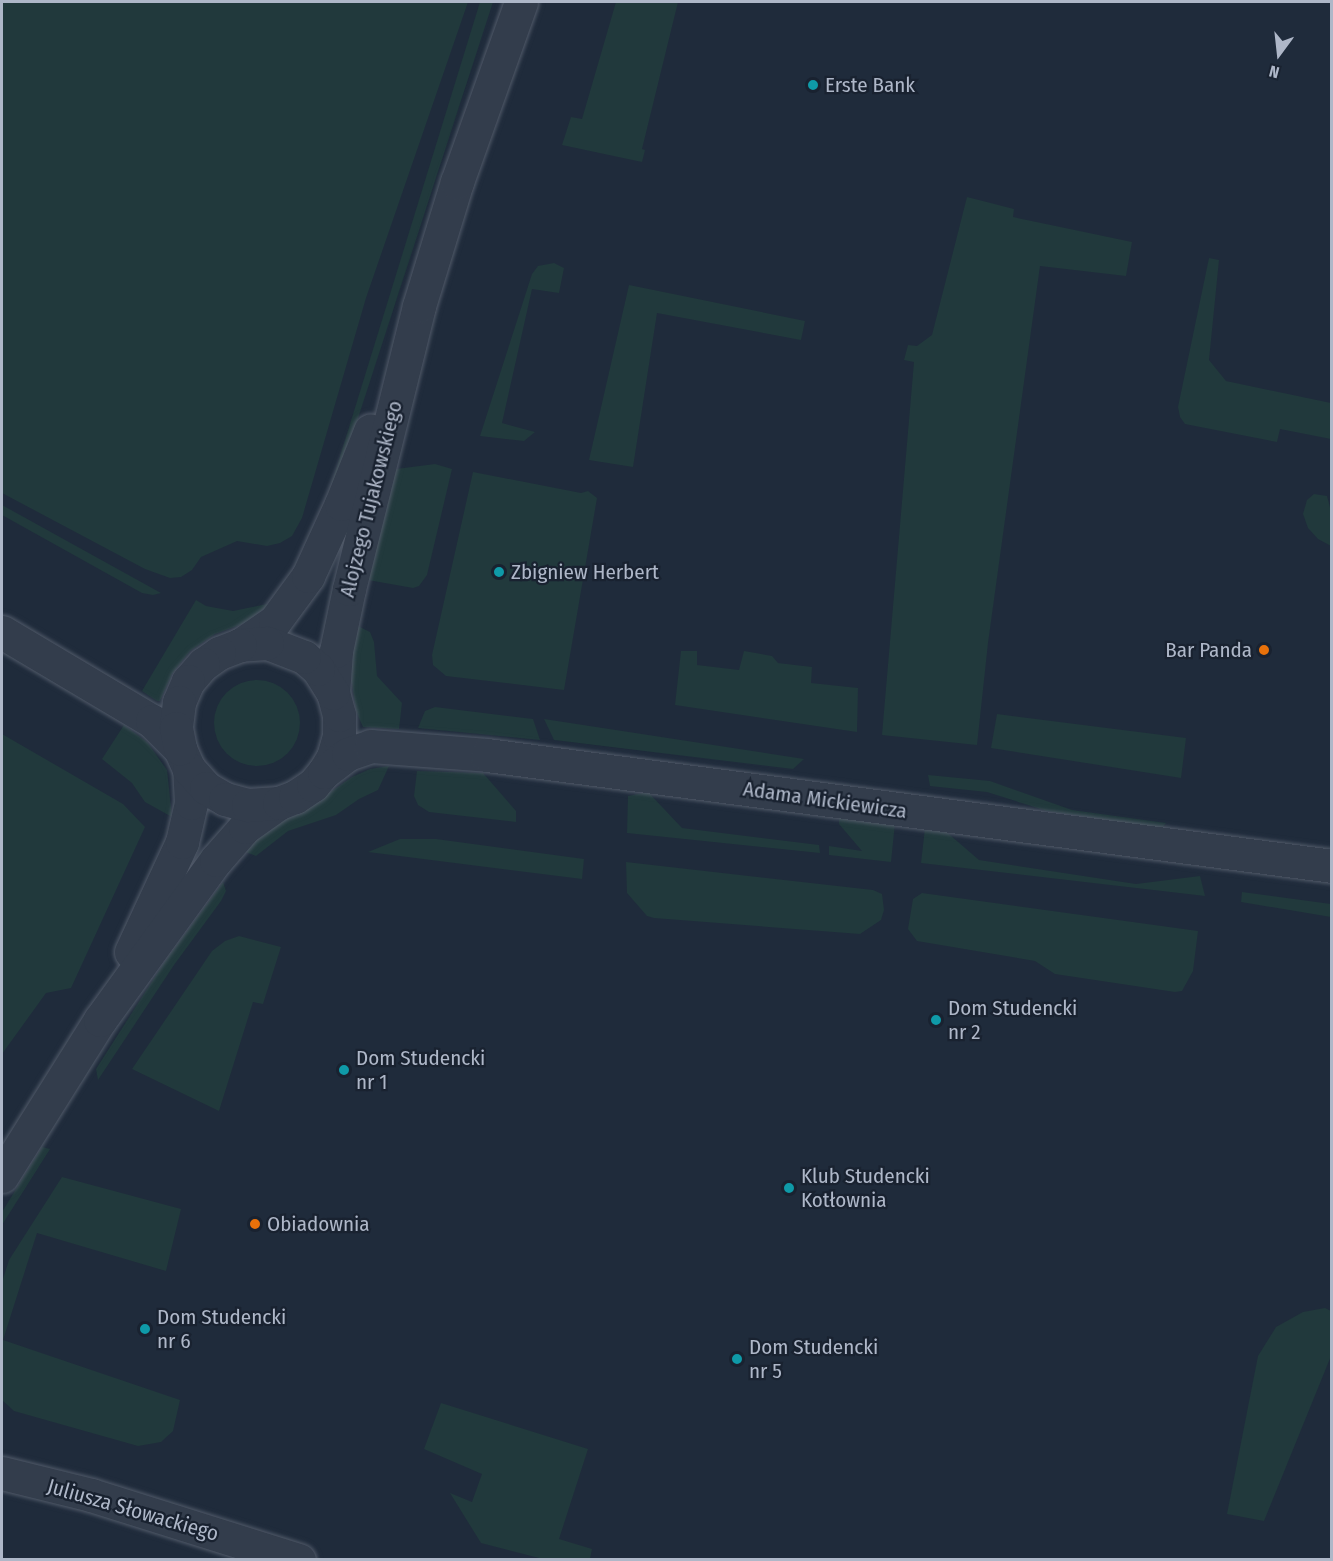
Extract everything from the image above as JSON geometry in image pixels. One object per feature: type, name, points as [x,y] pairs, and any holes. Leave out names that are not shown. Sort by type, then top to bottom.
[{"type":"street","name":"Alojzego Tujakowskiego","points":[[333,693],[336,651],[349,588],[418,306],[457,182],[521,2]]},
{"type":"street","name":"Alojzego Tujakowskiego","points":[[240,645],[275,621],[308,576],[341,504],[418,306]]},
{"type":"street","points":[[2,632],[152,721],[185,759],[206,788],[225,799],[249,805],[279,803]]},
{"type":"street","points":[[2,1176],[100,1020],[216,860],[245,827],[279,803],[295,797],[313,785],[333,757],[339,736],[339,715],[333,693],[318,669],[304,657],[286,648],[267,643],[240,645],[219,653],[203,664],[188,681],[179,702],[176,728],[185,759],[191,803],[182,842],[100,1020]]},
{"type":"street","name":"Adama Mickiewicza","points":[[324,772],[348,754],[371,746],[487,755],[1332,866]]},
{"type":"street","name":"Juliusza Słowackiego","points":[[2,1473],[91,1495],[299,1560]]},
{"type":"green space","points":[[2,2],[468,2],[366,298],[302,518],[292,536],[280,543],[267,546],[237,541],[201,557],[192,570],[181,577],[170,578],[145,569],[2,493]]},
{"type":"green space","points":[[480,2],[493,2],[350,443],[330,489]]},
{"type":"green space","points":[[616,2],[678,2],[642,149],[645,150],[642,162],[562,145],[571,117],[582,119]]},
{"type":"green space","points":[[967,197],[1014,209],[1013,217],[1132,242],[1126,276],[1040,266],[988,643],[977,745],[882,735],[914,362],[904,360],[908,345],[917,346],[932,335]]},
{"type":"green space","points":[[1209,258],[1219,260],[1209,360],[1226,381],[1331,403],[1331,439],[1280,429],[1277,442],[1185,424],[1180,417],[1178,407]]},
{"type":"green space","points":[[554,263],[564,268],[559,293],[532,289],[502,423],[535,432],[524,441],[480,436],[532,274],[538,266]]},
{"type":"green space","points":[[629,285],[805,321],[801,340],[657,313],[633,467],[589,460]]},
{"type":"green space","points":[[435,464],[452,469],[427,575],[419,586],[413,588],[368,580],[396,469]]},
{"type":"green space","points":[[473,472],[581,493],[588,491],[597,498],[564,690],[446,676],[433,665],[432,655]]},
{"type":"green space","points":[[1314,494],[1327,496],[1331,511],[1331,546],[1318,539],[1308,528],[1303,514],[1307,500]]},
{"type":"green space","points":[[2,505],[161,593],[153,595],[142,593],[2,515]]},
{"type":"green space","points":[[196,600],[206,606],[233,611],[272,603],[245,623],[215,634],[190,651],[172,674],[160,701],[157,701],[142,691]]},
{"type":"green space","points":[[358,626],[370,632],[374,642],[377,676],[402,703],[399,729],[363,727],[356,711],[350,670]]},
{"type":"green space","points":[[681,651],[697,651],[697,665],[739,670],[744,651],[772,656],[778,663],[812,667],[811,683],[858,688],[857,732],[675,705]]},
{"type":"green space","points":[[257,680],[281,687],[293,699],[300,723],[293,747],[281,759],[257,766],[233,759],[221,747],[214,723],[221,699],[233,687]]},
{"type":"green space","points":[[435,707],[533,719],[540,740],[418,728],[425,711]]},
{"type":"green space","points":[[997,714],[1186,738],[1181,778],[991,748]]},
{"type":"green space","points":[[544,719],[804,759],[793,769],[554,740]]},
{"type":"green space","points":[[124,725],[147,742],[167,770],[172,817],[145,802],[132,783],[102,759]]},
{"type":"green space","points":[[2,734],[123,804],[145,827],[71,988],[46,993],[2,1054]]},
{"type":"green space","points":[[389,766],[378,790],[359,799],[336,815],[288,831],[256,856],[243,851],[258,835],[313,804],[352,777],[370,769]]},
{"type":"green space","points":[[417,771],[483,773],[516,811],[516,822],[429,812],[418,805],[414,796]]},
{"type":"green space","points":[[928,775],[990,781],[1072,810],[1166,823],[1162,828],[1047,811],[987,792],[930,786]]},
{"type":"green space","points":[[648,792],[682,828],[819,845],[820,853],[627,833],[628,796]]},
{"type":"green space","points":[[839,815],[895,823],[891,862],[829,855],[829,846],[862,851],[839,824]]},
{"type":"green space","points":[[925,828],[943,829],[979,860],[1136,884],[1200,876],[1205,896],[921,863]]},
{"type":"green space","points":[[400,839],[436,839],[584,859],[582,879],[368,852]]},
{"type":"green space","points":[[626,862],[873,890],[882,894],[884,910],[881,920],[860,934],[654,918],[647,916],[627,893]]},
{"type":"green space","points":[[223,882],[226,891],[221,901],[174,965],[98,1080],[96,1069],[165,961]]},
{"type":"green space","points":[[1242,892],[1331,904],[1331,917],[1241,902]]},
{"type":"green space","points":[[922,893],[1198,931],[1193,971],[1182,991],[1175,992],[1055,974],[1035,961],[917,941],[908,929],[913,899]]},
{"type":"green space","points":[[239,936],[281,947],[263,1004],[253,1002],[219,1111],[132,1069],[212,951],[225,941]]},
{"type":"green space","points":[[42,1147],[50,1149],[2,1225],[2,1212]]},
{"type":"green space","points":[[62,1177],[181,1209],[166,1271],[37,1233],[3,1340],[180,1400],[173,1431],[161,1442],[138,1446],[14,1411],[2,1400],[2,1282],[9,1260]]},
{"type":"green space","points":[[1325,1308],[1331,1311],[1331,1356],[1264,1521],[1227,1514],[1258,1356],[1276,1327],[1303,1312]]},
{"type":"green space","points":[[441,1403],[588,1449],[559,1539],[592,1549],[590,1559],[543,1559],[481,1543],[450,1493],[472,1502],[482,1474],[424,1449]]},
{"type":"place","name":"Erste Bank","points":[[813,85]]},
{"type":"place","name":"Zbigniew Herbert","points":[[499,572]]},
{"type":"place","name":"Bar Panda","points":[[1264,650]]},
{"type":"place","name":"Dom Studencki nr 2","points":[[936,1020]]},
{"type":"place","name":"Dom Studencki nr 1","points":[[344,1070]]},
{"type":"place","name":"Klub Studencki Kotłownia","points":[[789,1188]]},
{"type":"place","name":"Obiadownia","points":[[255,1224]]},
{"type":"place","name":"Dom Studencki nr 6","points":[[145,1329]]},
{"type":"place","name":"Dom Studencki nr 5","points":[[737,1359]]}]
